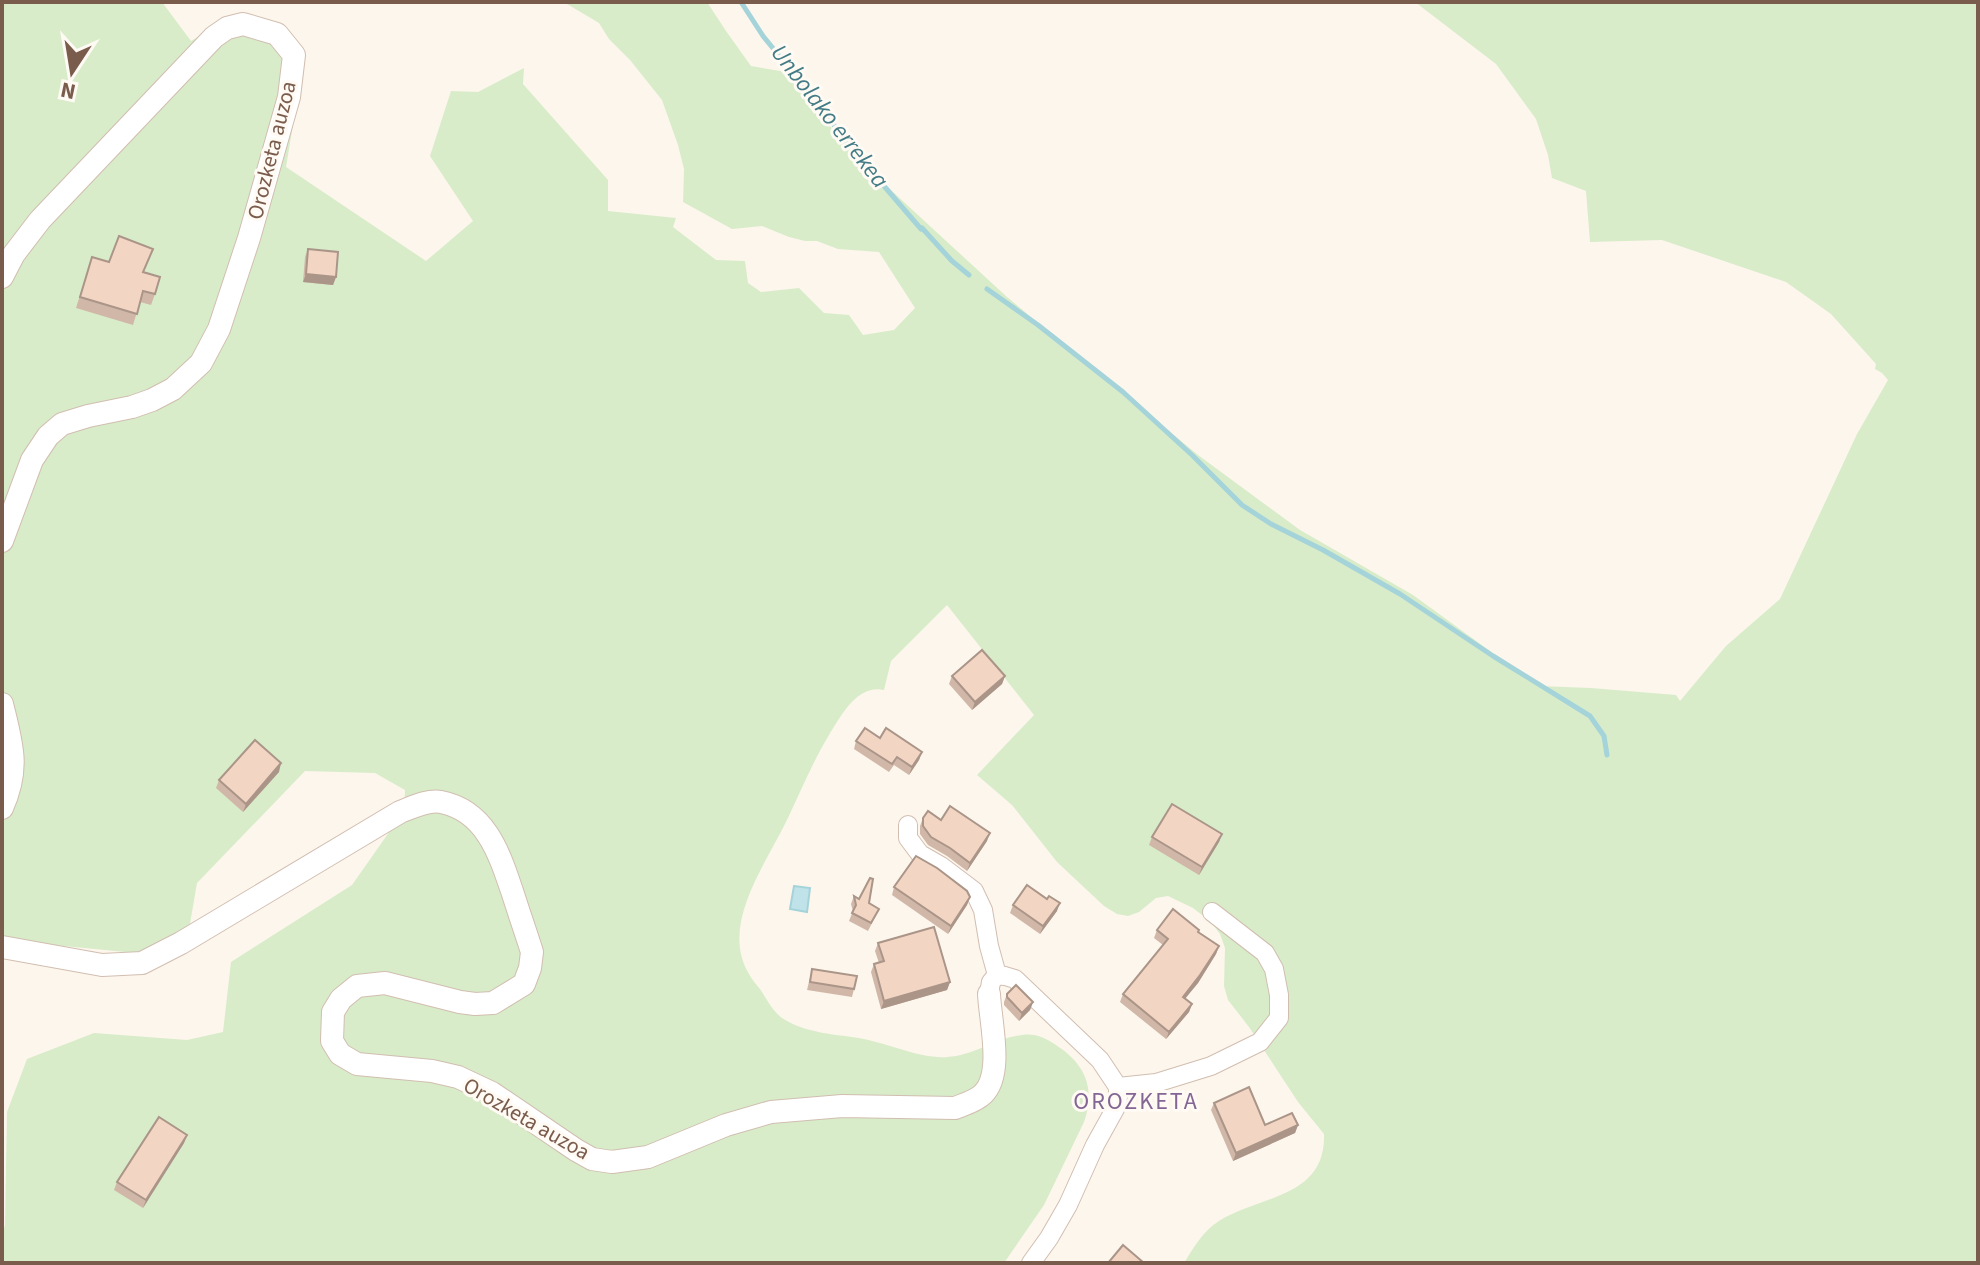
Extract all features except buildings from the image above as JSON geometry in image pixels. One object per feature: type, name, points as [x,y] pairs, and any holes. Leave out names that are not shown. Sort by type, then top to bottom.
[{"type":"street","name":"Orozketa auzoa","points":[[2,277],[14,254],[40,220],[214,37],[227,28],[243,24],[277,34],[294,55],[289,97],[249,238],[219,329],[201,363],[173,389],[152,400],[62,424],[48,436],[20,486],[2,541]]},
{"type":"street","points":[[2,704],[12,747],[13,772],[2,808]]},
{"type":"street","name":"Orozketa auzoa","points":[[2,947],[102,965],[142,963],[181,943],[400,812],[439,801],[461,809],[478,821],[497,849],[532,952],[524,984],[493,1003],[475,1004],[385,983],[357,986],[341,999],[333,1012],[332,1041],[340,1054],[357,1064],[432,1071],[458,1077],[492,1093],[584,1155],[612,1162],[648,1157],[726,1125],[771,1112],[842,1106],[955,1108],[971,1102],[985,1092],[995,1064],[993,984]]},
{"type":"street","points":[[908,825],[908,838],[920,854],[974,891],[983,910],[993,984],[1005,976],[1015,979],[1100,1060],[1118,1087],[1115,1109],[1068,1205],[1031,1263]]},
{"type":"street","points":[[1118,1087],[1156,1083],[1211,1066],[1260,1042],[1279,1018],[1274,969],[1265,953],[1212,912]]},
{"type":"green space","points":[[2,2],[162,2],[191,41],[229,18],[260,19],[286,54],[298,95],[286,167],[426,261],[473,221],[430,156],[451,91],[478,92],[524,68],[523,84],[608,180],[608,211],[676,218],[673,227],[716,260],[745,261],[748,283],[761,292],[799,288],[824,313],[849,315],[863,335],[894,330],[915,308],[879,252],[838,249],[817,241],[789,237],[762,226],[732,229],[683,202],[684,169],[662,100],[599,23],[559,2],[707,2],[751,66],[786,72],[856,158],[1007,297],[1198,455],[1300,530],[1413,595],[1538,686],[1676,695],[1680,701],[1726,646],[1780,599],[1857,434],[1888,380],[1875,369],[1876,364],[1831,314],[1786,282],[1662,240],[1590,242],[1586,191],[1552,178],[1536,119],[1496,64],[1415,2],[1978,2],[1978,1263],[1184,1263],[1213,1225],[1303,1183],[1322,1155],[1324,1134],[1298,1102],[1228,1000],[1224,986],[1225,948],[1211,922],[1193,908],[1168,896],[1156,898],[1139,912],[1128,916],[1104,906],[1057,862],[1012,805],[977,775],[1034,715],[947,605],[891,661],[884,690],[874,689],[858,697],[834,727],[752,888],[745,905],[739,941],[747,970],[773,1009],[782,1018],[801,1027],[937,1057],[957,1056],[1012,1037],[1032,1035],[1052,1042],[1074,1060],[1088,1088],[1084,1122],[1044,1205],[1004,1263],[2,1263],[7,1112],[27,1059],[94,1033],[187,1040],[223,1032],[231,962],[352,885],[404,811],[405,790],[375,773],[305,771],[197,883],[188,935],[146,954],[2,940]]},
{"type":"water","points":[[794,886],[810,888],[807,912],[790,909]]},
{"type":"waterway","name":"Unbolako errekea","points":[[741,2],[763,36],[847,143],[921,229],[969,275]]},
{"type":"waterway","points":[[987,289],[1123,392],[1242,505],[1400,594],[1590,716],[1604,736],[1607,755]]},
{"type":"district","name":"OROZKETA","points":[[1136,1101]]}]
